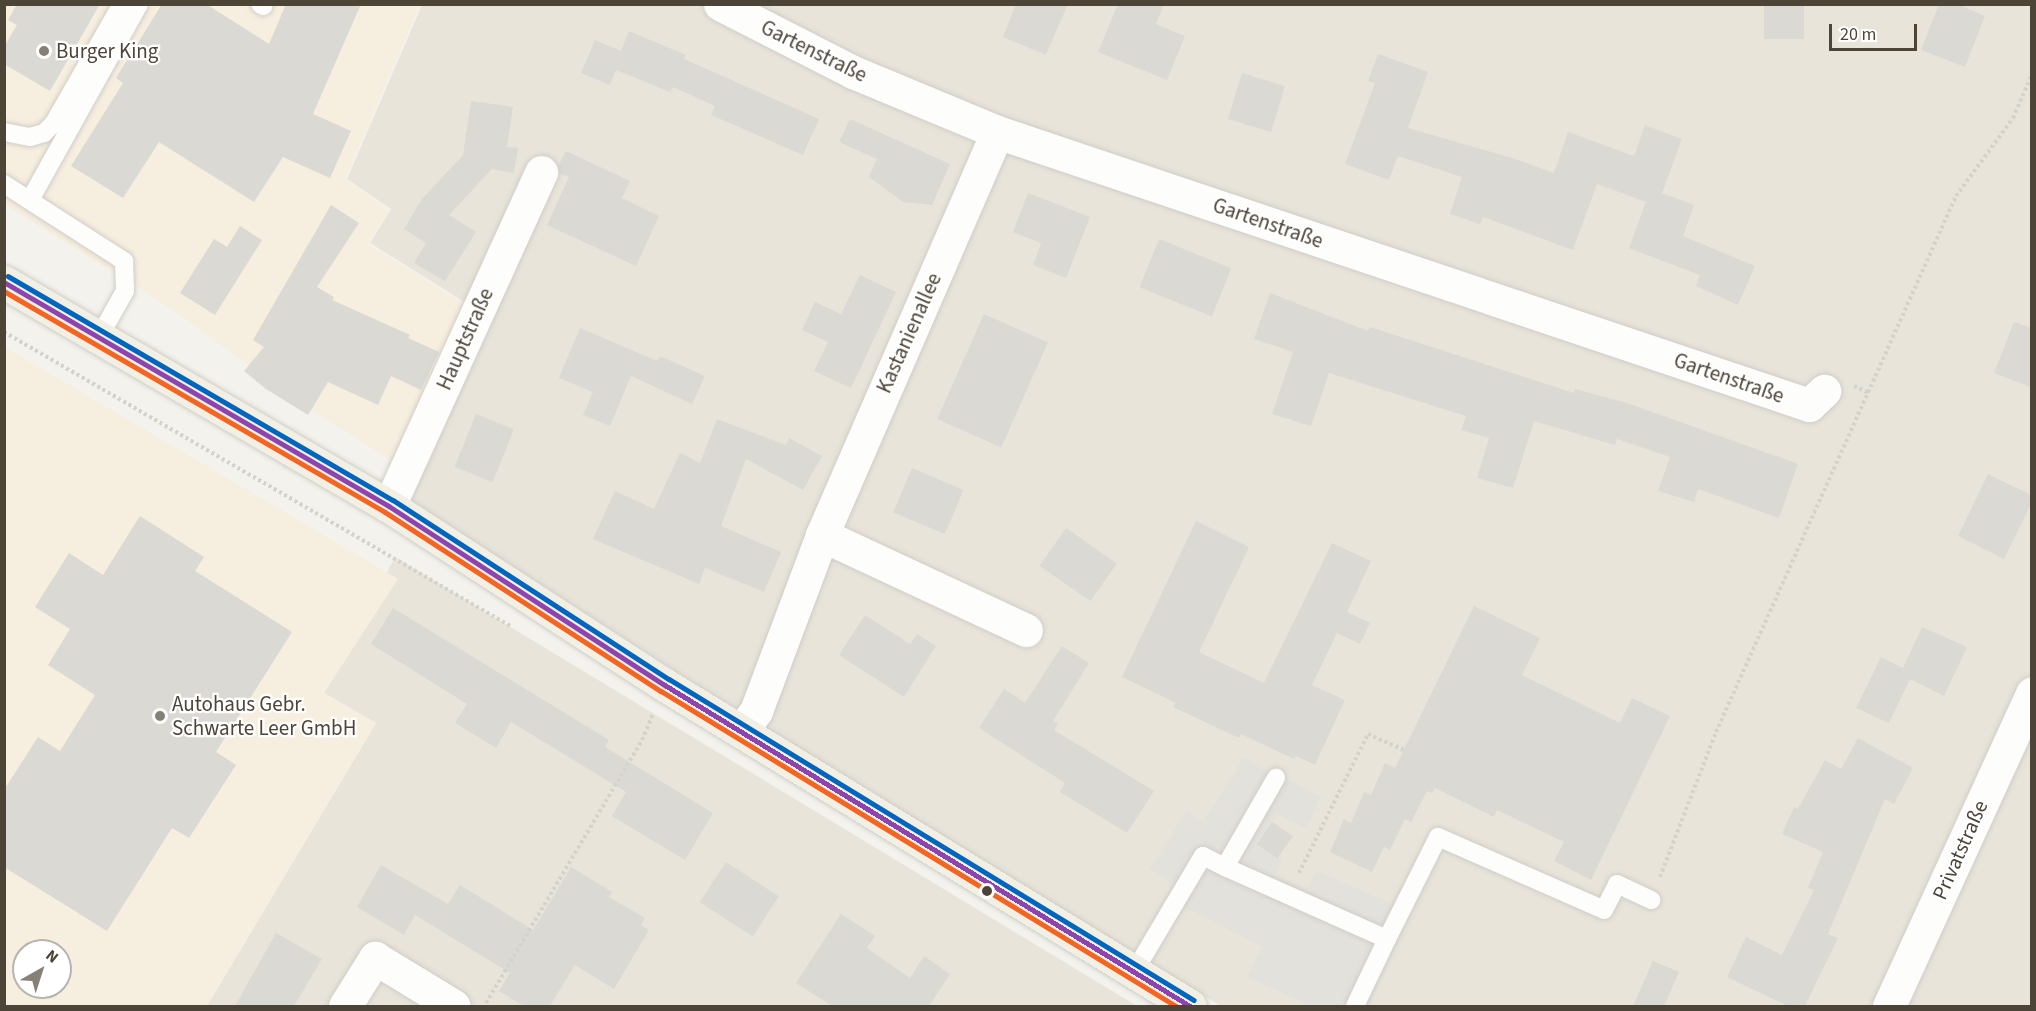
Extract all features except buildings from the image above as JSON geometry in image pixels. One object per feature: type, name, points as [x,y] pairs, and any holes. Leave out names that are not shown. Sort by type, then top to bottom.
[{"type":"main road","points":[[12,293],[99,338],[389,506],[665,685],[1190,1006]]},
{"type":"street","name":"Gartenstraße","points":[[720,4],[853,72],[997,132],[1809,405],[1824,391]]},
{"type":"street","name":"Kastanienallee","points":[[741,731],[756,711],[822,535],[997,132]]},
{"type":"street","name":"Hauptstraße","points":[[389,506],[541,172]]},
{"type":"street","points":[[822,535],[1026,630]]},
{"type":"street","name":"Privatstraße","points":[[1889,1006],[2031,693]]},
{"type":"street","points":[[345,1006],[375,958],[454,1006]]},
{"type":"lane","points":[[4,132],[30,137],[44,133],[54,123],[122,4]]},
{"type":"lane","points":[[30,200],[139,4]]},
{"type":"lane","points":[[4,184],[124,261],[125,291],[99,338]]},
{"type":"lane","points":[[1225,867],[1275,778]]},
{"type":"lane","points":[[1355,1006],[1438,837],[1604,910],[1617,884],[1651,900]]},
{"type":"lane","points":[[1134,972],[1203,856],[1387,939]]},
{"type":"path","points":[[1651,900],[1716,732],[1956,196],[2013,118],[2031,74]]},
{"type":"path","points":[[484,1006],[642,740],[665,685]]},
{"type":"path","points":[[1288,896],[1368,734],[1404,750]]},
{"type":"shaded area","points":[[4,5],[420,5],[345,179],[389,210],[368,244],[469,307],[398,465],[305,406],[164,304],[5,205]]},
{"type":"shaded area","points":[[422,5],[2031,5],[2031,1006],[1221,1006],[675,671],[390,487],[471,306],[370,243],[391,209],[347,179]]},
{"type":"shaded area","name":"Autohaus Gebr. Schwarte Leer GmbH","points":[[5,347],[398,579],[324,693],[376,723],[207,1006],[5,1006]]},
{"type":"shaded area","points":[[395,557],[1137,1006],[207,1006],[376,723],[324,693]]},
{"type":"shaded area","points":[[1244,757],[1321,796],[1307,828],[1278,815],[1258,844],[1283,860],[1275,875],[1307,889],[1316,870],[1412,913],[1368,1006],[1311,1006],[1247,977],[1262,947],[1175,902],[1182,890],[1149,869],[1187,811],[1203,822]]},
{"type":"transit line","points":[[8,276],[393,500],[669,679],[1194,1000]]},
{"type":"transit line","points":[[4,282],[389,506],[665,685],[1190,1006]]},
{"type":"transit line","points":[[4,291],[385,512],[661,691],[1176,1006]]},
{"type":"place","name":"Burger King","points":[[44,51]]},
{"type":"place","name":"Autohaus Gebr. Schwarte Leer GmbH","points":[[160,716]]}]
